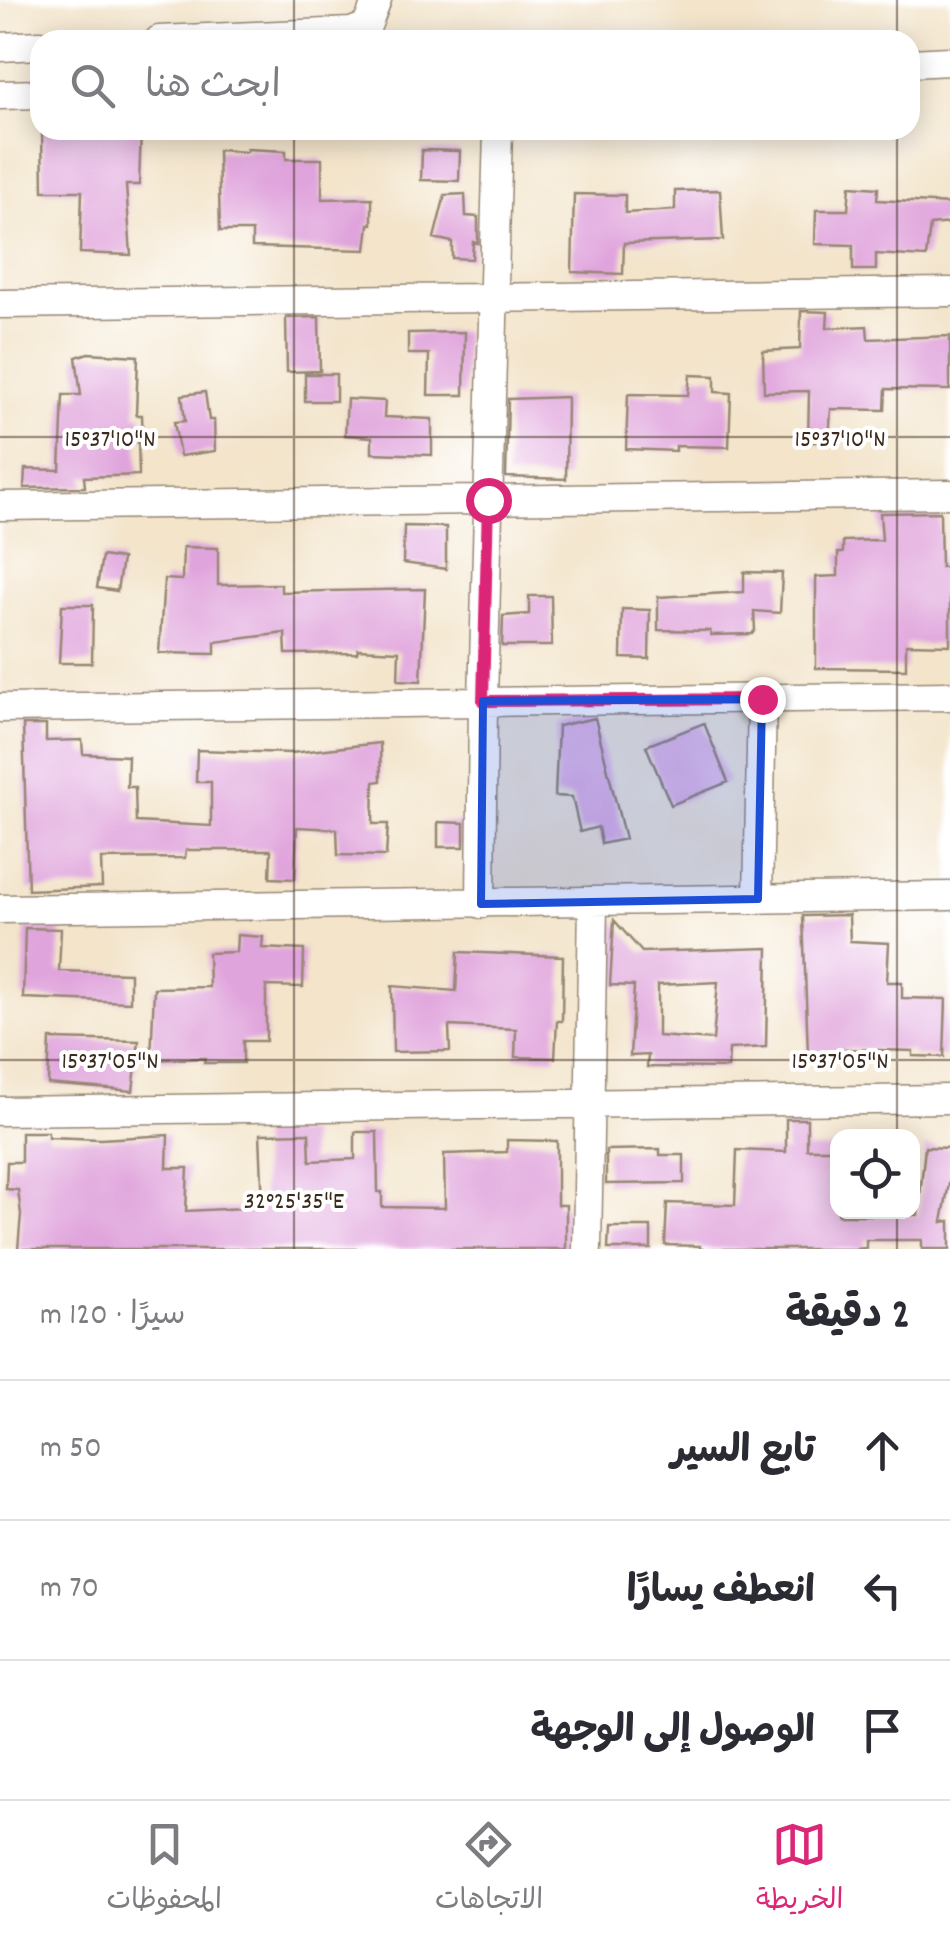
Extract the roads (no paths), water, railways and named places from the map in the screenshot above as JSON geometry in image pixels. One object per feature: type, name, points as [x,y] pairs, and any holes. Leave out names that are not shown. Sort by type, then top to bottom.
[{"type":"street","points":[[356,30],[367,26],[377,0]]},
{"type":"street","points":[[0,47],[30,46]]},
{"type":"street","points":[[920,62],[950,61]]},
{"type":"street","points":[[0,95],[30,94]]},
{"type":"street","points":[[480,904],[498,140]]},
{"type":"street","points":[[0,304],[950,292]]},
{"type":"street","points":[[0,506],[950,494]]},
{"type":"street","points":[[0,708],[950,696]]},
{"type":"street","points":[[758,899],[762,699]]},
{"type":"street","points":[[0,909],[950,896]]},
{"type":"street","points":[[586,1249],[592,903]]},
{"type":"street","points":[[0,1111],[950,1100]]}]
